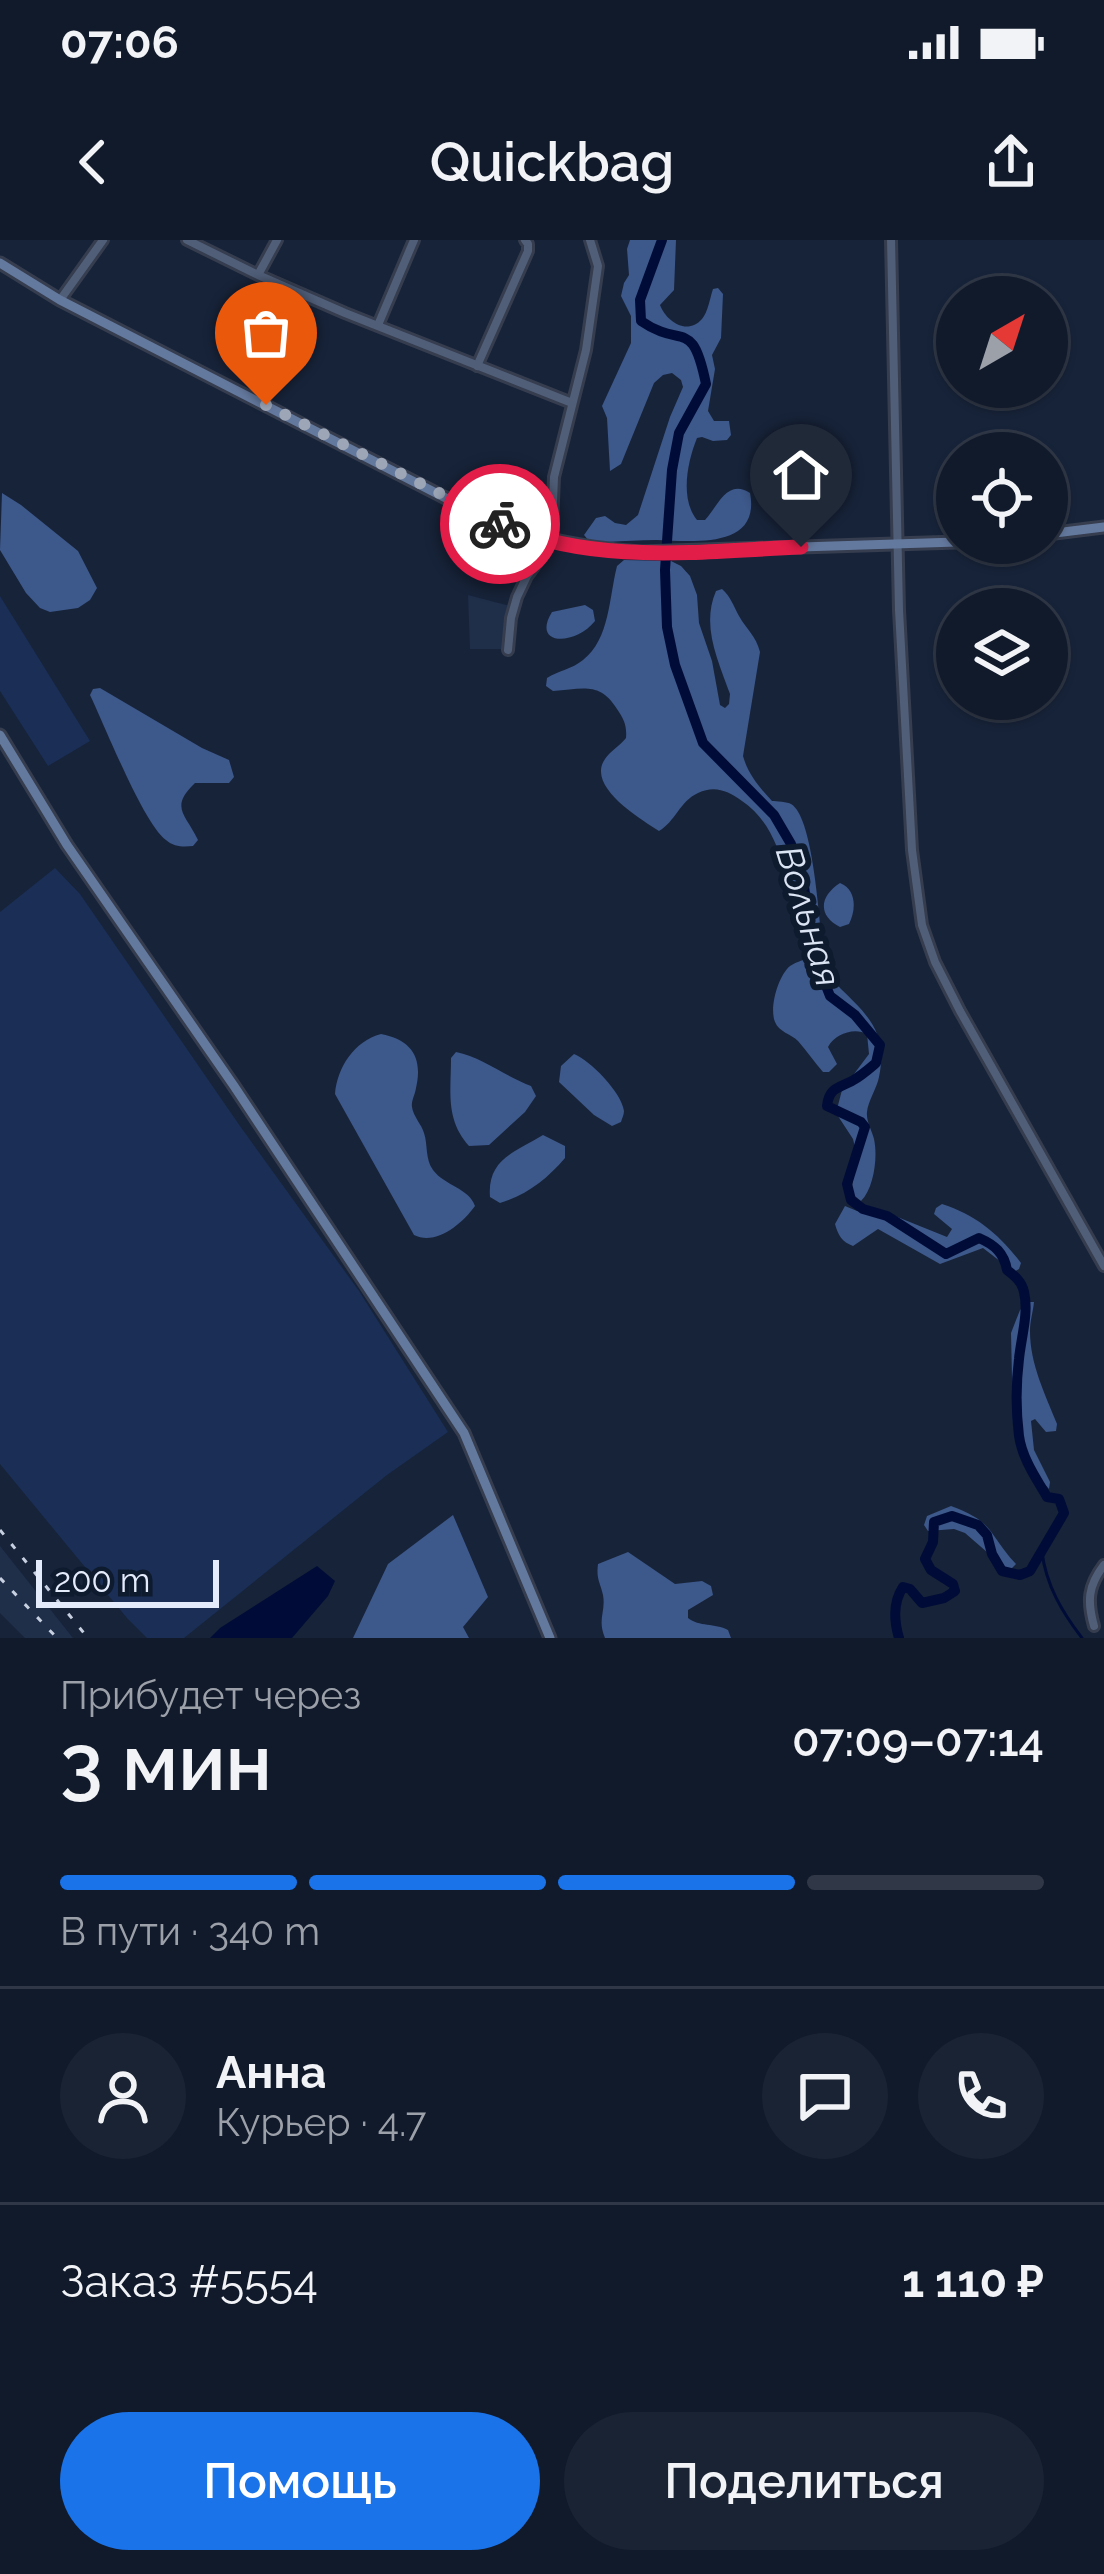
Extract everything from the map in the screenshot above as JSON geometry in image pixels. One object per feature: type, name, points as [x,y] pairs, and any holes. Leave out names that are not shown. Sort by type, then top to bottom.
[{"type":"street","points":[[60,300],[103,240]]},
{"type":"street","points":[[187,240],[258,275],[572,403]]},
{"type":"street","points":[[258,275],[277,240]]},
{"type":"street","points":[[378,325],[414,240]]},
{"type":"street","points":[[477,366],[527,251],[525,240]]},
{"type":"street","points":[[508,650],[517,597],[544,553],[554,512],[554,477],[586,350],[598,266],[590,240]]},
{"type":"street","points":[[891,240],[899,610],[912,850],[922,925],[960,1011],[1104,1267]]},
{"type":"street","points":[[0,263],[60,300],[471,511],[548,541],[641,552],[936,543]]},
{"type":"street","points":[[1068,531],[1104,526]]},
{"type":"street","points":[[0,735],[5,754],[236,1088],[464,1433],[550,1638]]},
{"type":"street","points":[[1094,1626],[1088,1594],[1104,1565]]},
{"type":"shaded area","points":[[630,240],[676,240],[674,290],[660,305],[678,324],[696,324],[706,313],[713,289],[723,294],[721,338],[712,355],[715,369],[708,411],[714,421],[729,421],[731,435],[727,440],[697,438],[687,480],[688,502],[697,520],[705,520],[729,491],[750,493],[751,511],[745,525],[720,538],[607,542],[589,541],[584,535],[596,518],[605,516],[626,525],[638,515],[683,387],[672,373],[654,383],[621,464],[610,471],[602,406],[631,343],[631,316],[621,296],[629,275]]},
{"type":"shaded area","points":[[2,493],[78,551],[97,588],[90,600],[78,608],[50,612],[26,593],[0,550]]},
{"type":"shaded area","points":[[624,560],[671,561],[690,576],[720,705],[725,708],[730,694],[716,656],[710,617],[716,591],[722,589],[728,595],[756,642],[760,652],[743,756],[767,796],[791,804],[804,826],[818,903],[821,932],[817,942],[807,946],[798,936],[776,844],[756,813],[732,794],[710,789],[692,797],[659,831],[617,800],[603,780],[605,759],[626,738],[623,719],[611,700],[597,690],[553,691],[546,686],[547,678],[579,663],[599,641],[617,566]]},
{"type":"shaded area","points":[[468,595],[510,606],[505,649],[470,649]]},
{"type":"shaded area","points":[[0,596],[90,741],[48,766],[0,691]]},
{"type":"shaded area","points":[[585,605],[593,610],[595,621],[587,629],[558,639],[547,631],[552,612]]},
{"type":"shaded area","points":[[100,688],[229,760],[234,777],[229,783],[195,783],[183,799],[182,811],[198,840],[193,846],[169,842],[147,815],[90,695]]},
{"type":"shaded area","points":[[55,868],[80,894],[359,1291],[448,1432],[387,1475],[184,1638],[147,1638],[0,1464],[0,912]]},
{"type":"shaded area","points":[[840,883],[850,890],[854,907],[849,924],[840,927],[827,917],[824,905]]},
{"type":"shaded area","points":[[820,958],[868,1017],[881,1049],[879,1077],[867,1112],[875,1163],[861,1201],[851,1193],[857,1156],[853,1139],[836,1113],[842,1090],[869,1054],[867,1034],[851,1032],[835,1038],[828,1047],[837,1064],[823,1072],[773,1016],[782,977],[790,966]]},
{"type":"shaded area","points":[[381,1034],[408,1046],[416,1059],[412,1107],[424,1133],[430,1166],[475,1206],[456,1226],[431,1238],[414,1235],[335,1094],[349,1057]]},
{"type":"shaded area","points":[[456,1052],[531,1086],[536,1096],[489,1145],[469,1146],[456,1126],[450,1094],[451,1058]]},
{"type":"shaded area","points":[[574,1054],[618,1095],[624,1111],[621,1122],[612,1126],[594,1115],[559,1082],[561,1066]]},
{"type":"shaded area","points":[[543,1135],[565,1146],[565,1158],[519,1196],[500,1203],[490,1197],[498,1165]]},
{"type":"shaded area","points":[[942,1204],[995,1234],[1021,1263],[1019,1269],[1014,1272],[983,1248],[940,1264],[878,1229],[853,1246],[841,1238],[835,1224],[845,1206],[857,1211],[880,1210],[947,1237],[952,1229],[934,1214]]},
{"type":"shaded area","points":[[1034,1302],[1033,1355],[1057,1424],[1056,1431],[1046,1432],[1035,1419],[1031,1421],[1034,1450],[1049,1489],[1017,1442],[1013,1424],[1011,1333],[1020,1310]]},
{"type":"shaded area","points":[[951,1506],[984,1523],[1016,1564],[1011,1569],[1003,1566],[965,1533],[928,1531],[927,1516]]},
{"type":"shaded area","points":[[453,1515],[488,1597],[463,1627],[469,1638],[353,1638],[388,1564]]},
{"type":"shaded area","points":[[0,1546],[73,1638],[25,1638],[0,1613]]},
{"type":"shaded area","points":[[628,1552],[675,1584],[702,1581],[711,1586],[713,1595],[688,1610],[688,1618],[728,1630],[731,1638],[605,1638],[598,1564]]},
{"type":"shaded area","points":[[317,1566],[335,1581],[292,1638],[210,1638],[220,1628]]},
{"type":"waterway","name":"Вольная","points":[[662,240],[640,300],[641,321],[690,342],[706,384],[679,433],[672,470],[665,570],[667,627],[675,665],[703,743],[774,815],[791,844],[830,996],[855,1015],[880,1045],[876,1063],[835,1089],[828,1100],[827,1106],[865,1127],[847,1184],[851,1200],[887,1216],[946,1254],[979,1238],[1001,1254],[1007,1270],[1022,1285],[1025,1300],[1017,1388],[1021,1444],[1047,1497],[1059,1499],[1064,1513],[1030,1571],[1020,1575],[1002,1571],[978,1525],[952,1516],[934,1522],[933,1542],[925,1559],[955,1591],[922,1603],[903,1587],[895,1612],[899,1638]]},
{"type":"waterway","points":[[1042,1552],[1056,1598],[1082,1638]]},
{"type":"railway","points":[[0,1530],[88,1638]]},
{"type":"railway","points":[[0,1578],[57,1638]]},
{"type":"way so far","points":[[266,405],[500,524]]},
{"type":"route","points":[[500,524],[548,541],[596,549],[801,547]]}]
